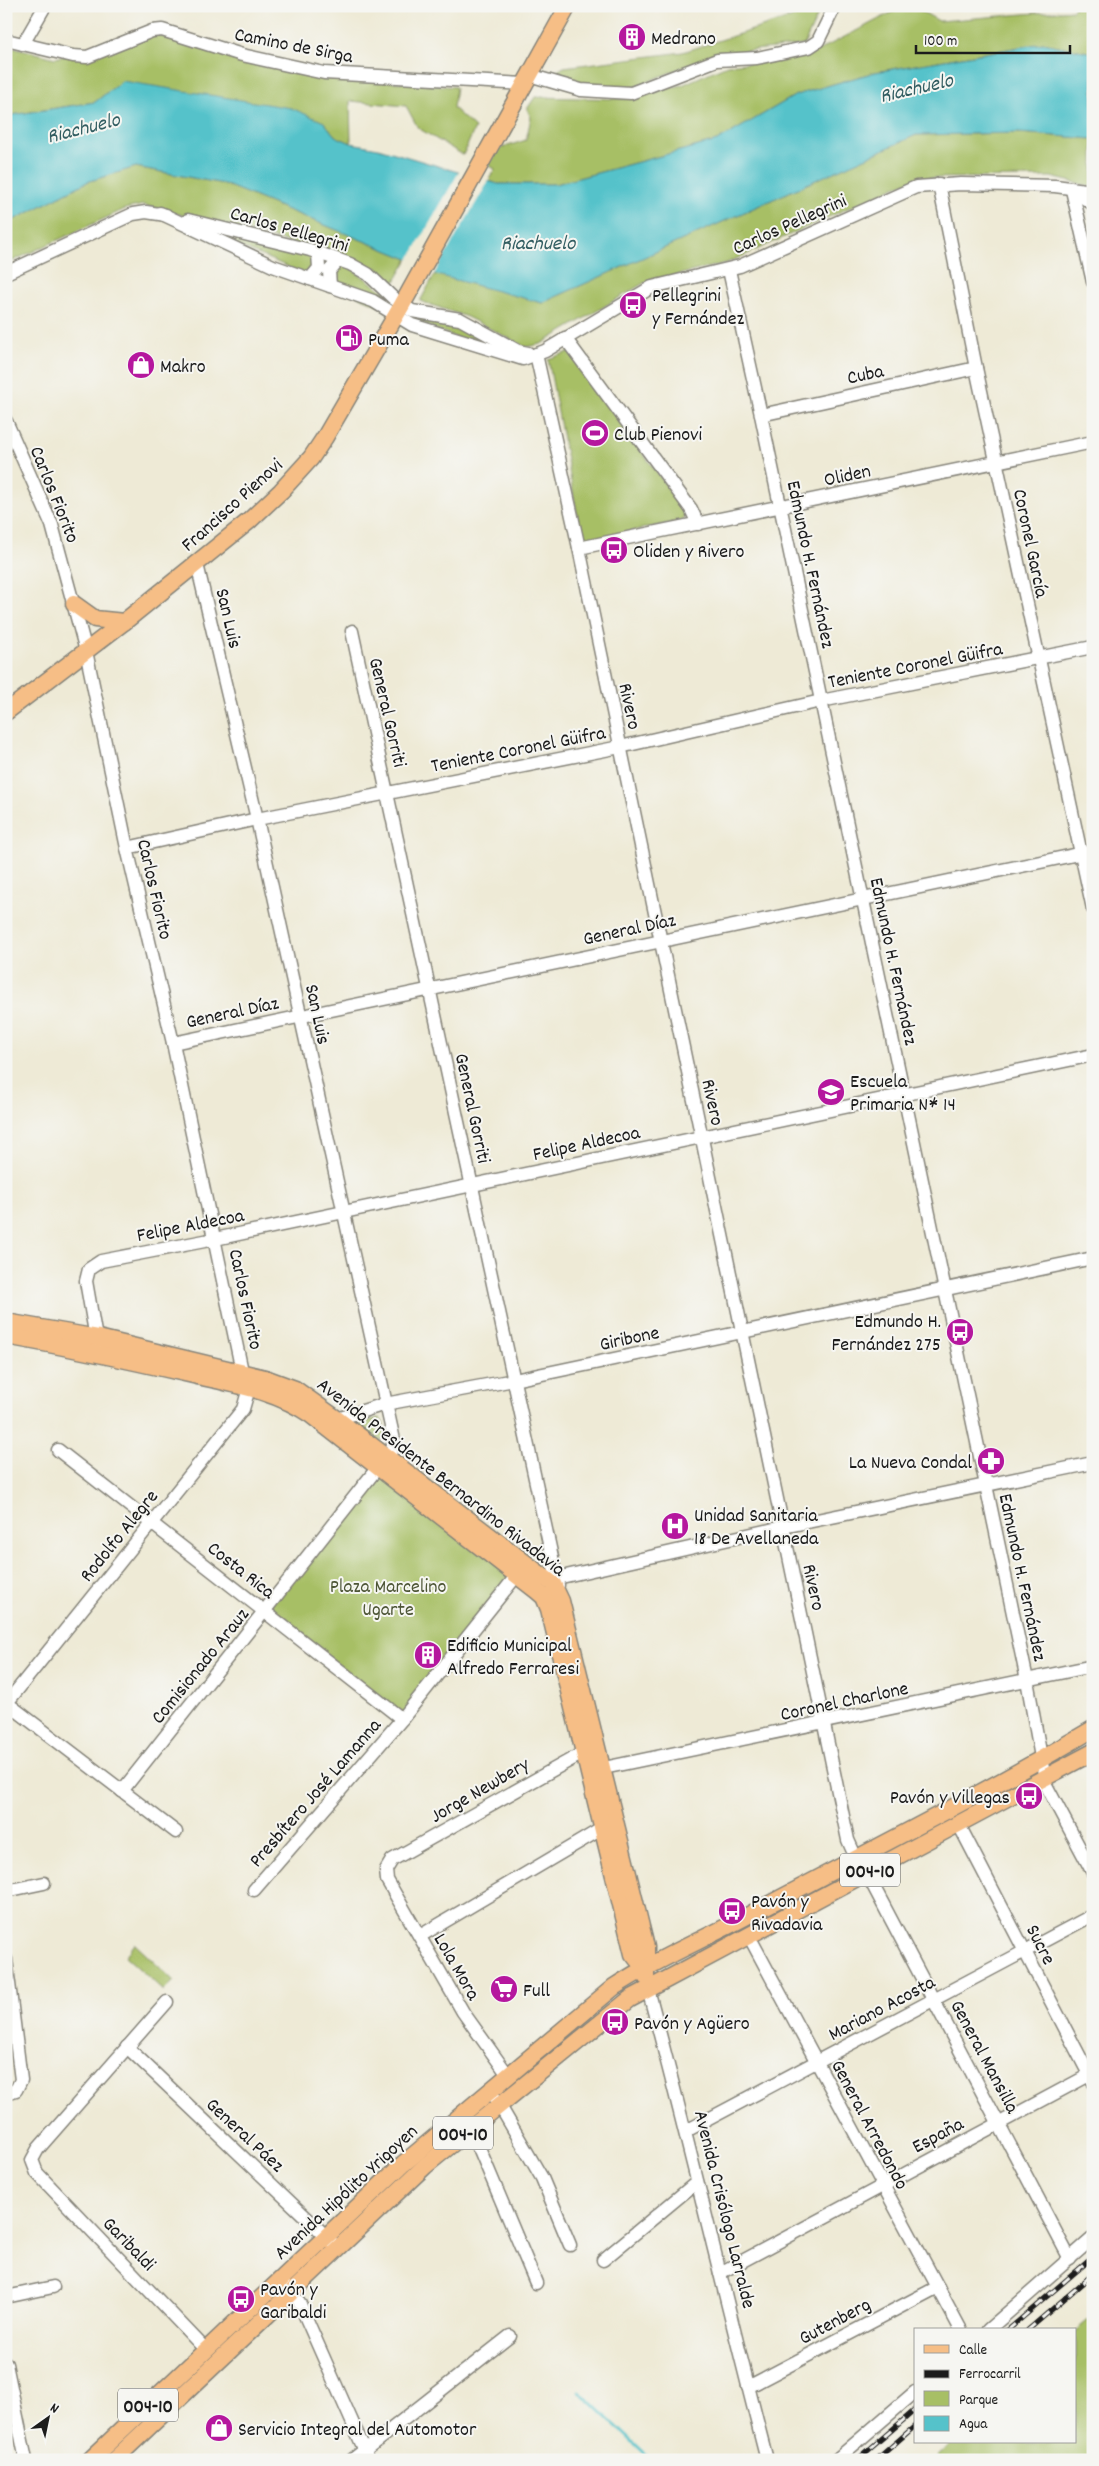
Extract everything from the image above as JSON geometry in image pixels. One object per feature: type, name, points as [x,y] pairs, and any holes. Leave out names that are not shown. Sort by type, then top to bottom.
[{"type":"main road","name":"Francisco Pienovi","points":[[6,712],[197,564],[264,508],[310,458],[349,397],[399,310],[568,6]]},
{"type":"main road","points":[[74,604],[95,619],[124,622]]},
{"type":"main road","name":"Avenida Presidente Bernardino Rivadavia","points":[[6,1322],[97,1346],[245,1380],[273,1381],[295,1389],[329,1421],[382,1462],[537,1590],[547,1603],[590,1749]]},
{"type":"main road","name":"Avenida Presidente Bernardino Rivadavia","points":[[6,1336],[97,1346]]},
{"type":"main road","name":"Avenida Presidente Bernardino Rivadavia","points":[[382,1462],[555,1584],[595,1770],[646,1947],[644,1968]]},
{"type":"main road","name":"Avenida Hipólito Yrigoyen","points":[[114,2460],[425,2166],[466,2132],[495,2098],[508,2075],[614,1987],[644,1968],[1042,1760],[1093,1729]]},
{"type":"main road","name":"Avenida Hipólito Yrigoyen","points":[[90,2460],[409,2158],[615,2011],[648,1989],[1093,1752]]},
{"type":"main road","name":"Avenida Presidente Bernardino Rivadavia","points":[[595,1770],[603,1828],[633,1954],[644,1968]]},
{"type":"main road","name":"Avenida Crisólogo Larralde","points":[[644,1968],[648,1989]]},
{"type":"street","points":[[23,44],[45,6]]},
{"type":"street","name":"Camino de Sirga","points":[[6,40],[87,57],[152,31],[162,30],[242,55],[324,73],[527,80],[581,90],[631,93],[717,60],[757,58],[809,47],[818,41],[835,6]]},
{"type":"street","name":"Carlos Pellegrini","points":[[6,273],[133,214],[146,212],[160,213],[339,260],[368,274],[412,325],[515,358],[529,357],[652,287],[729,270],[916,187],[939,184],[1055,186],[1072,190],[1093,191]]},
{"type":"street","name":"Coronel García","points":[[939,184],[1038,659],[1087,852],[1093,909]]},
{"type":"street","points":[[1072,190],[1093,282]]},
{"type":"street","name":"Carlos Pellegrini","points":[[1072,190],[1093,204]]},
{"type":"street","name":"Carlos Pellegrini","points":[[160,213],[273,266],[399,310],[465,320],[518,350],[536,354]]},
{"type":"street","points":[[310,279],[319,268],[318,253]]},
{"type":"street","points":[[330,286],[328,271],[339,260]]},
{"type":"street","name":"Edmundo H. Fernández","points":[[729,270],[1027,1680],[1044,1777],[1050,1794],[1093,1873]]},
{"type":"street","points":[[457,338],[466,334],[468,330],[465,320]]},
{"type":"street","points":[[565,338],[691,510],[698,524]]},
{"type":"street","name":"Rivero","points":[[536,354],[579,548],[848,1840],[856,1858]]},
{"type":"street","name":"Cuba","points":[[761,415],[976,368]]},
{"type":"street","name":"Carlos Fiorito","points":[[6,421],[52,525],[86,651],[127,848],[173,1043],[245,1380]]},
{"type":"street","name":"Oliden","points":[[579,548],[1093,442]]},
{"type":"street","name":"San Luis","points":[[197,564],[258,819],[342,1211],[394,1440],[392,1450],[382,1462]]},
{"type":"street","name":"General Gorriti","points":[[352,631],[514,1380],[555,1584]]},
{"type":"street","name":"Teniente Coronel Güifra","points":[[127,848],[258,819],[620,747],[821,701],[1093,647]]},
{"type":"street","name":"General Díaz","points":[[173,1043],[1087,852]]},
{"type":"street","name":"Felipe Aldecoa","points":[[97,1346],[86,1281],[89,1269],[100,1261],[471,1186],[702,1135],[1093,1055]]},
{"type":"street","name":"Giribone","points":[[329,1421],[385,1404],[514,1380],[1093,1258]]},
{"type":"street","name":"Rodolfo Alegre","points":[[7,1703],[243,1409],[246,1402],[245,1380]]},
{"type":"street","name":"Costa Rica","points":[[58,1450],[402,1719]]},
{"type":"street","name":"Comisionado Arauz","points":[[122,1791],[382,1462]]},
{"type":"street","points":[[517,1575],[555,1584],[783,1527],[1093,1463]]},
{"type":"street","name":"Presbítero José Lamanna","points":[[254,1890],[402,1719],[517,1575]]},
{"type":"street","name":"Coronel Charlone","points":[[595,1770],[824,1724],[1093,1666]]},
{"type":"street","points":[[7,1703],[176,1832]]},
{"type":"street","name":"Jorge Newbery","points":[[386,1870],[392,1860],[590,1749]]},
{"type":"street","name":"Sucre","points":[[958,1823],[1091,2077]]},
{"type":"street","points":[[420,1936],[603,1828]]},
{"type":"street","name":"Lola Mora","points":[[386,1870],[387,1880],[462,2012],[508,2075]]},
{"type":"street","name":"General Mansilla","points":[[866,1872],[1000,2122],[1070,2259]]},
{"type":"street","points":[[6,1892],[44,1883]]},
{"type":"street","name":"Mariano Acosta","points":[[686,2131],[1093,1915]]},
{"type":"street","name":"General Arredondo","points":[[749,1936],[960,2328]]},
{"type":"street","points":[[6,1959],[21,2080],[16,2090],[9,2093]]},
{"type":"street","name":"Avenida Crisólogo Larralde","points":[[648,1989],[686,2131],[697,2182],[767,2460]]},
{"type":"street","points":[[127,2048],[167,2002]]},
{"type":"street","name":"Garibaldi","points":[[127,2048],[38,2149],[32,2160],[38,2173],[206,2350]]},
{"type":"street","name":"General Páez","points":[[127,2048],[338,2249]]},
{"type":"street","name":"España","points":[[720,2273],[882,2184],[1091,2077]]},
{"type":"street","points":[[495,2098],[542,2178],[570,2245]]},
{"type":"street","points":[[466,2132],[480,2150],[536,2283]]},
{"type":"street","points":[[603,2260],[697,2182]]},
{"type":"street","points":[[990,2328],[1093,2238]]},
{"type":"street","points":[[280,2281],[299,2302],[366,2455]]},
{"type":"street","points":[[6,2297],[53,2287]]},
{"type":"street","name":"Gutenberg","points":[[748,2387],[938,2287]]},
{"type":"street","points":[[352,2460],[366,2455],[510,2336]]},
{"type":"street","points":[[6,2364],[26,2460]]},
{"type":"street","points":[[836,2460],[914,2393]]},
{"type":"green space","points":[[904,6],[912,6],[939,21],[1073,10],[1075,6],[1093,6],[1093,53],[1043,43],[875,72],[796,95],[717,141],[556,184],[498,184],[488,181],[495,169],[488,165],[498,149],[526,140],[531,118],[527,109],[535,97],[626,99],[682,85],[727,65],[806,57]]},
{"type":"green space","points":[[821,8],[804,45],[715,54],[632,88],[621,89],[561,79],[557,71],[564,67],[683,52]]},
{"type":"green space","points":[[158,35],[239,60],[297,74],[456,87],[453,108],[475,128],[463,155],[418,128],[406,106],[350,101],[351,143],[335,136],[324,122],[122,81],[95,102],[6,116],[6,45],[55,58]]},
{"type":"green space","points":[[1019,133],[1093,139],[1093,187],[1051,177],[915,178],[727,263],[644,283],[541,344],[526,347],[467,317],[420,301],[435,274],[542,303],[916,135]]},
{"type":"green space","points":[[136,167],[224,184],[408,259],[391,288],[316,249],[143,205],[125,209],[6,264],[6,224],[87,182]]},
{"type":"green space","points":[[160,213],[339,260],[393,298],[439,315],[509,346],[457,338]]},
{"type":"green space","name":"Club Pienovi","points":[[569,352],[682,507],[685,515],[681,521],[591,539],[581,534],[548,359]]},
{"type":"green space","points":[[379,1418],[384,1425],[385,1433],[384,1439],[379,1441],[360,1427],[360,1423]]},
{"type":"green space","name":"Plaza Marcelino Ugarte","points":[[378,1467],[517,1575],[402,1719],[265,1612]]},
{"type":"green space","points":[[135,1944],[174,1981],[164,1991],[125,1956]]},
{"type":"green space","points":[[1093,2317],[1093,2460],[934,2460],[951,2444],[1076,2444],[1076,2331]]},
{"type":"water","name":"Riachuelo","points":[[1043,43],[1093,53],[1093,139],[1019,133],[916,135],[542,303],[437,275],[408,259],[224,184],[136,167],[87,182],[6,224],[6,116],[95,102],[122,81],[291,108],[324,122],[335,136],[351,143],[378,148],[498,184],[556,184],[717,141],[796,95],[875,72]]},
{"type":"pier","points":[[460,170],[490,179],[433,276],[408,261]]},
{"type":"waterway","points":[[579,2391],[652,2460]]},
{"type":"railway","points":[[1010,2328],[1093,2257]]},
{"type":"railway","points":[[1030,2328],[1093,2274]]},
{"type":"railway","points":[[857,2460],[914,2411]]},
{"type":"railway","points":[[876,2460],[914,2427]]},
{"type":"place","name":"Medrano","points":[[632,37]]},
{"type":"place","name":"Pellegrini y Fernández","points":[[633,305]]},
{"type":"place","name":"Puma","points":[[349,338]]},
{"type":"place","name":"Makro","points":[[141,365]]},
{"type":"place","name":"Club Pienovi","points":[[595,433]]},
{"type":"place","name":"Oliden y Rivero","points":[[614,550]]},
{"type":"place","name":"Escuela Primaria N* 14","points":[[831,1092]]},
{"type":"place","name":"Edmundo H. Fernández 275","points":[[960,1332]]},
{"type":"place","name":"La Nueva Condal","points":[[991,1461]]},
{"type":"place","name":"Unidad Sanitaria 18 De Avellaneda","points":[[675,1526]]},
{"type":"place","name":"Edificio Municipal Alfredo Ferraresi","points":[[428,1655]]},
{"type":"place","name":"Pavón y Villegas","points":[[1029,1796]]},
{"type":"place","name":"Pavón y Rivadavia","points":[[732,1911]]},
{"type":"place","name":"Full","points":[[504,1989]]},
{"type":"place","name":"Pavón y Agüero","points":[[615,2022]]},
{"type":"place","name":"Pavón y Garibaldi","points":[[241,2299]]},
{"type":"place","name":"Servicio Integral del Automotor","points":[[219,2428]]}]
